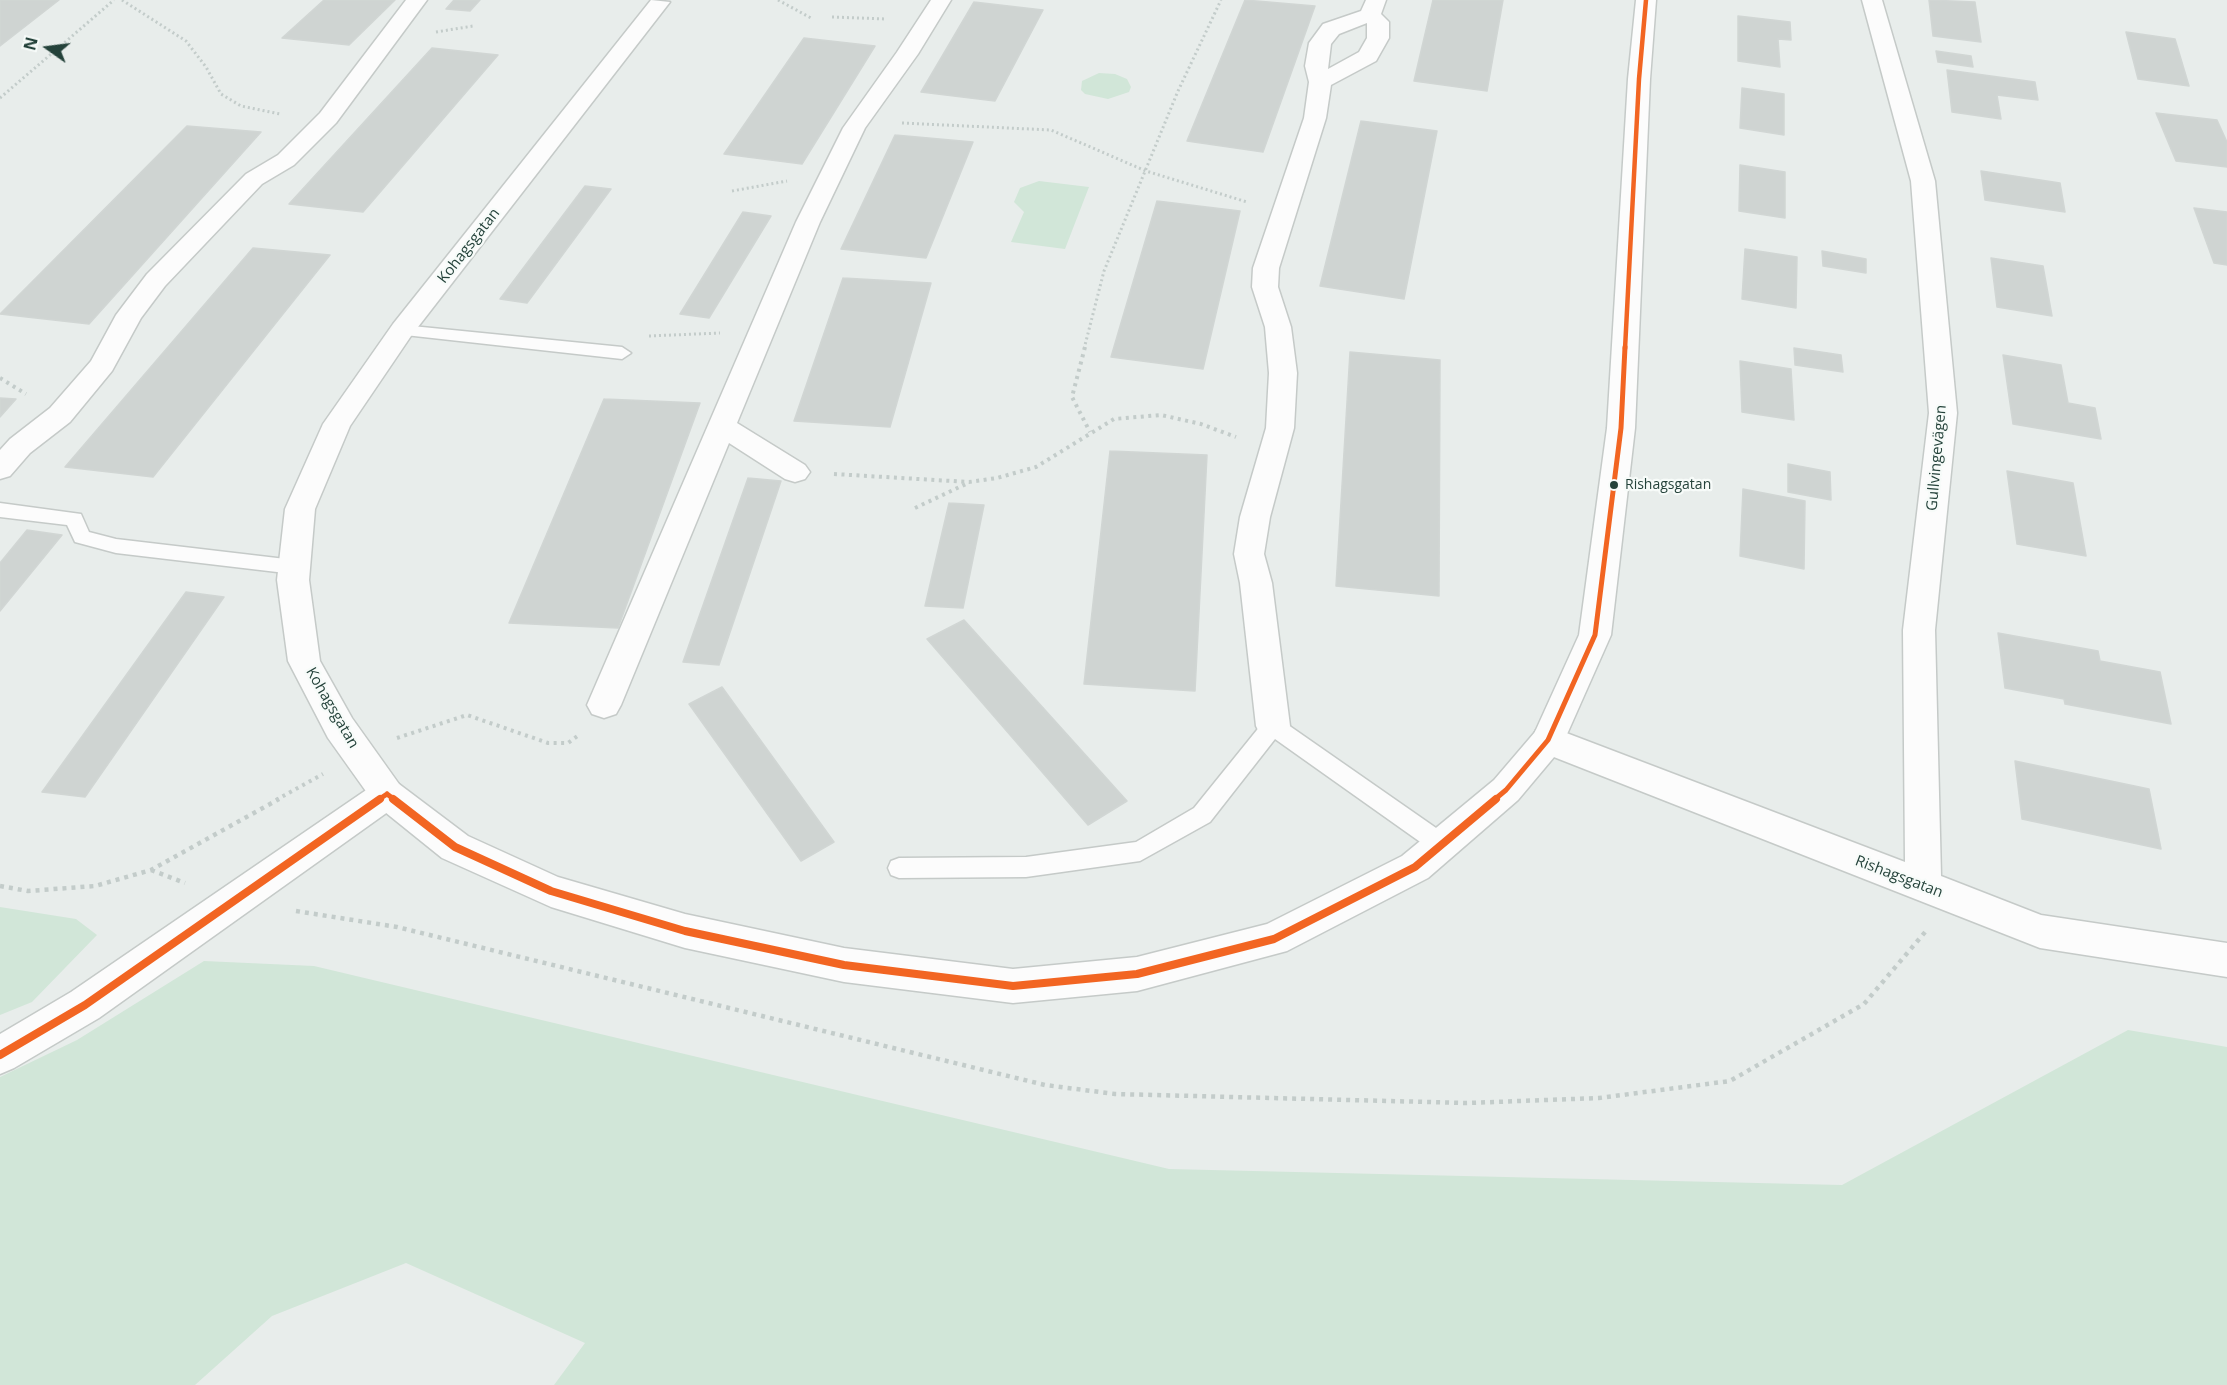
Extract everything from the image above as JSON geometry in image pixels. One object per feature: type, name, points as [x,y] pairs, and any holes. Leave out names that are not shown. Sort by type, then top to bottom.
[{"type":"street","points":[[0,469],[20,446],[60,415],[102,365],[129,315],[156,280],[254,179],[286,160],[328,118],[417,0]]},
{"type":"street","name":"Kohagsgatan","points":[[660,2],[402,330],[337,424],[300,509],[293,580],[304,661],[340,728],[387,794],[455,847],[551,891],[685,931],[844,966],[1013,986],[1137,974],[1274,939],[1415,867],[1506,790],[1548,740],[1595,635],[1621,428],[1638,91],[1646,0]]},
{"type":"street","name":"Gullvingevägen","points":[[1872,0],[1923,181],[1943,413],[1919,630],[1923,886]]},
{"type":"street","points":[[1273,726],[1256,583],[1249,554],[1268,463],[1280,428],[1283,374],[1278,327],[1265,286],[1266,268],[1315,118],[1320,82],[1316,66],[1320,44],[1331,29],[1373,8],[1378,22],[1378,38],[1368,56],[1320,82]]},
{"type":"street","points":[[604,705],[808,222],[854,128],[907,54],[934,11]]},
{"type":"street","points":[[722,426],[795,472]]},
{"type":"street","name":"Rishagsgatan","points":[[1548,740],[2040,930],[2227,960]]},
{"type":"street","points":[[0,1055],[85,1005],[387,794]]},
{"type":"lane","points":[[402,330],[622,352]]},
{"type":"lane","points":[[0,510],[74,519],[82,537],[116,546],[294,567]]},
{"type":"lane","points":[[899,868],[1026,867],[1140,851],[1202,815],[1273,726],[1441,844]]},
{"type":"path","points":[[0,98],[114,0]]},
{"type":"path","points":[[122,0],[186,41],[206,67],[221,94],[241,106],[268,113],[328,118]]},
{"type":"path","points":[[778,0],[811,18]]},
{"type":"path","points":[[1090,432],[1072,397],[1104,271],[1178,91],[1221,0]]},
{"type":"path","points":[[832,17],[934,11]]},
{"type":"path","points":[[854,128],[893,122],[1051,130],[1146,171],[1285,212]]},
{"type":"path","points":[[643,336],[705,336],[737,331],[767,321]]},
{"type":"path","points":[[795,472],[969,483],[997,478],[1036,466],[1113,419],[1161,415],[1235,436],[1268,463]]},
{"type":"path","points":[[915,508],[969,483]]},
{"type":"green space","points":[[1099,73],[1115,74],[1127,79],[1131,87],[1129,92],[1108,99],[1085,94],[1081,90],[1082,81]]},
{"type":"green space","points":[[1039,181],[1089,187],[1065,249],[1011,242],[1024,212],[1014,202],[1020,188]]},
{"type":"green space","points":[[0,907],[76,919],[97,935],[32,1002],[0,1015]]},
{"type":"green space","points":[[204,961],[314,966],[1169,1169],[1842,1185],[2128,1030],[2227,1047],[2227,1385],[554,1385],[585,1343],[406,1263],[272,1316],[195,1385],[0,1385],[0,1077],[77,1040]]},
{"type":"building","points":[[0,0],[59,0],[0,46]]},
{"type":"building","points":[[324,0],[395,0],[349,45],[282,38]]},
{"type":"building","points":[[454,0],[480,0],[470,11],[446,9]]},
{"type":"building","points":[[1245,0],[1315,6],[1263,152],[1187,141]]},
{"type":"building","points":[[1433,0],[1503,0],[1487,91],[1414,81]]},
{"type":"building","points":[[1929,0],[1975,2],[1981,42],[1933,36]]},
{"type":"building","points":[[974,2],[1043,10],[995,101],[921,92]]},
{"type":"building","points":[[1738,16],[1790,22],[1791,40],[1778,39],[1780,67],[1738,61]]},
{"type":"building","points":[[2126,32],[2175,39],[2189,86],[2138,79]]},
{"type":"building","points":[[804,38],[875,46],[802,164],[724,154]]},
{"type":"building","points":[[432,48],[498,55],[363,212],[289,204]]},
{"type":"building","points":[[1936,51],[1971,56],[1973,67],[1938,62]]},
{"type":"building","points":[[1947,70],[2035,82],[2038,100],[1997,95],[2001,119],[1952,112]]},
{"type":"building","points":[[1742,88],[1784,94],[1784,135],[1740,128]]},
{"type":"building","points":[[2156,113],[2217,120],[2227,142],[2227,167],[2176,161]]},
{"type":"building","points":[[1361,121],[1437,131],[1404,299],[1320,286]]},
{"type":"building","points":[[187,126],[261,132],[89,324],[0,314]]},
{"type":"building","points":[[895,135],[973,142],[926,258],[841,249]]},
{"type":"building","points":[[1740,165],[1785,172],[1785,218],[1739,211]]},
{"type":"building","points":[[1981,171],[2060,183],[2065,212],[1985,200]]},
{"type":"building","points":[[585,186],[611,189],[527,303],[500,299]]},
{"type":"building","points":[[1157,201],[1240,211],[1203,369],[1111,357]]},
{"type":"building","points":[[2194,208],[2227,212],[2227,265],[2214,263]]},
{"type":"building","points":[[743,212],[771,216],[709,318],[680,314]]},
{"type":"building","points":[[253,248],[330,255],[153,477],[65,467]]},
{"type":"building","points":[[1745,249],[1797,257],[1796,308],[1742,299]]},
{"type":"building","points":[[1822,251],[1866,259],[1866,273],[1823,266]]},
{"type":"building","points":[[1991,258],[2043,266],[2052,316],[1997,307]]},
{"type":"building","points":[[843,278],[931,283],[890,427],[794,421]]},
{"type":"building","points":[[1794,348],[1841,355],[1843,372],[1795,365]]},
{"type":"building","points":[[1350,352],[1440,360],[1439,596],[1336,586]]},
{"type":"building","points":[[2003,355],[2061,365],[2068,403],[2095,408],[2101,439],[2013,424]]},
{"type":"building","points":[[1740,361],[1791,369],[1794,420],[1742,412]]},
{"type":"building","points":[[0,398],[16,399],[0,417]]},
{"type":"building","points":[[604,399],[700,403],[618,628],[509,623]]},
{"type":"building","points":[[1110,451],[1207,455],[1195,691],[1084,684]]},
{"type":"building","points":[[1788,464],[1830,472],[1831,500],[1788,492]]},
{"type":"building","points":[[2007,471],[2073,483],[2086,556],[2017,544]]},
{"type":"building","points":[[748,478],[781,481],[719,665],[683,662]]},
{"type":"building","points":[[1743,489],[1805,501],[1804,569],[1740,556]]},
{"type":"building","points":[[949,503],[984,505],[963,608],[925,606]]},
{"type":"building","points":[[27,530],[62,535],[0,611],[0,563]]},
{"type":"building","points":[[186,592],[224,597],[85,797],[42,792]]},
{"type":"building","points":[[964,620],[1127,801],[1088,825],[927,639]]},
{"type":"building","points":[[1998,633],[2098,651],[2100,661],[2160,672],[2171,724],[2065,704],[2064,699],[2005,688]]},
{"type":"building","points":[[722,687],[834,842],[801,861],[689,704]]},
{"type":"building","points":[[2015,761],[2149,789],[2161,849],[2022,819]]},
{"type":"transit line","points":[[387,794],[455,847],[551,891],[685,931],[844,965],[1013,986],[1137,974],[1274,939],[1415,867],[1506,790],[1548,740],[1595,635],[1621,428],[1639,79],[1646,0]]},
{"type":"transit line","points":[[0,1055],[85,1005],[387,794]]},
{"type":"place","name":"Rishagsgatan","points":[[1614,485]]}]
